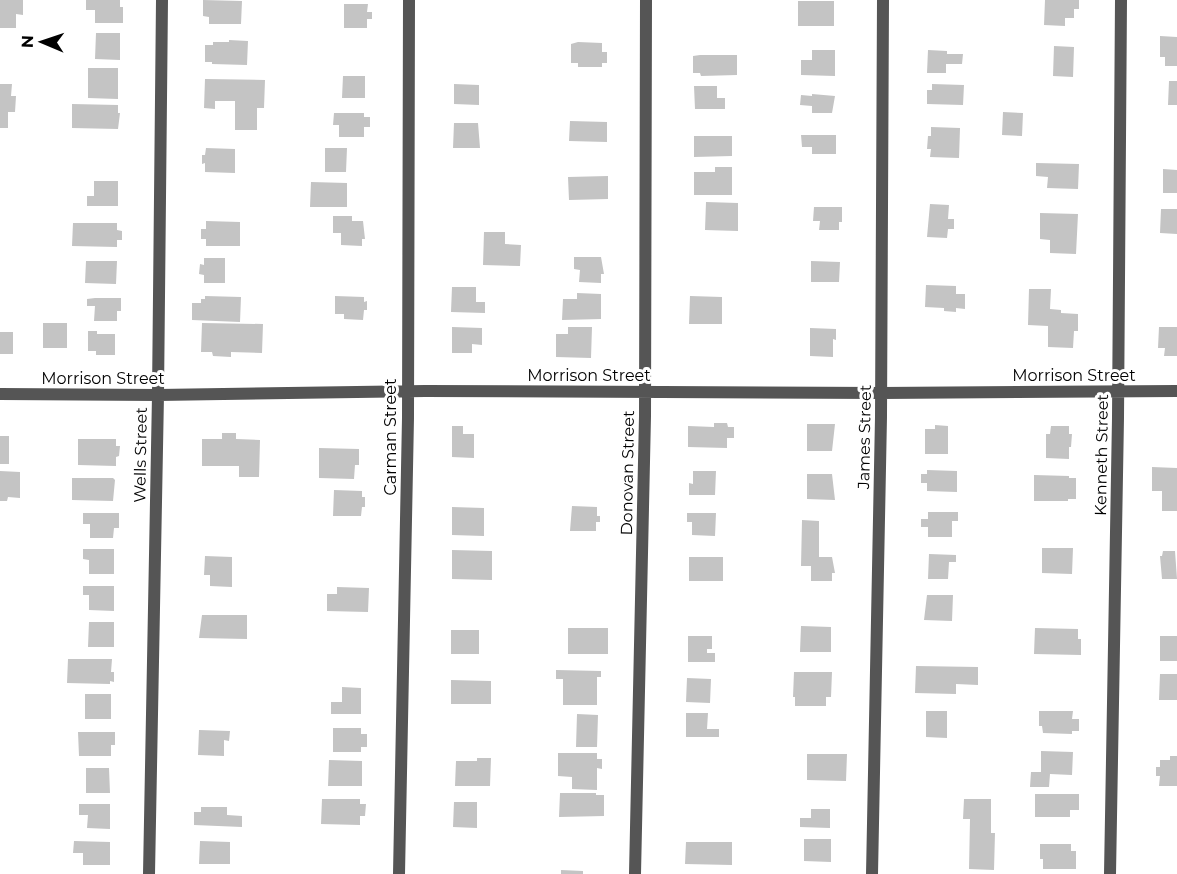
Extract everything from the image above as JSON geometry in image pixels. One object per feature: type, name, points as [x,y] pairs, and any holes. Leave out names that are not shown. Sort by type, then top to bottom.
[{"type":"street","name":"Wells Street","points":[[149,874],[158,394],[162,0]]},
{"type":"street","name":"Carman Street","points":[[399,874],[407,391],[409,0]]},
{"type":"street","name":"Donovan Street","points":[[635,874],[644,393],[646,0]]},
{"type":"street","name":"James Street","points":[[872,874],[881,393],[883,0]]},
{"type":"street","name":"Kenneth Street","points":[[1110,874],[1118,391],[1121,0]]},
{"type":"street","name":"Morrison Street","points":[[0,394],[407,391],[644,393],[1177,391]]},
{"type":"building","points":[[0,0],[23,0],[23,15],[16,14],[16,28],[0,28]]},
{"type":"building","points":[[86,0],[120,0],[120,7],[123,7],[123,23],[95,23],[95,10],[86,10]]},
{"type":"building","points":[[203,0],[242,1],[241,24],[209,24],[209,17],[203,16]]},
{"type":"building","points":[[1045,0],[1079,0],[1079,9],[1074,9],[1074,18],[1065,18],[1065,26],[1044,25]]},
{"type":"building","points":[[798,1],[834,1],[834,26],[798,26]]},
{"type":"building","points":[[344,4],[368,4],[367,12],[372,12],[372,19],[367,19],[367,28],[344,28]]},
{"type":"building","points":[[96,33],[120,33],[120,60],[95,59]]},
{"type":"building","points":[[1160,36],[1177,37],[1177,66],[1165,66],[1165,57],[1160,57]]},
{"type":"building","points":[[229,40],[248,41],[247,65],[205,62],[205,45],[213,45],[213,42],[229,42]]},
{"type":"building","points":[[602,43],[602,52],[607,52],[607,63],[602,63],[602,67],[578,67],[578,63],[571,63],[571,44]]},
{"type":"building","points":[[1054,46],[1074,47],[1073,77],[1053,76]]},
{"type":"building","points":[[812,50],[835,50],[835,76],[801,75],[801,60],[812,60]]},
{"type":"building","points":[[928,50],[947,51],[947,54],[963,54],[962,64],[946,64],[946,73],[927,73]]},
{"type":"building","points":[[737,55],[737,75],[701,76],[700,73],[693,73],[693,56]]},
{"type":"building","points":[[88,68],[118,68],[118,99],[88,98]]},
{"type":"building","points":[[343,76],[365,76],[365,98],[342,98]]},
{"type":"building","points":[[205,79],[265,80],[264,108],[257,108],[257,130],[235,130],[235,101],[215,101],[215,109],[204,108]]},
{"type":"building","points":[[1169,81],[1177,81],[1177,105],[1168,105]]},
{"type":"building","points":[[0,84],[12,84],[11,96],[16,96],[15,112],[8,112],[8,128],[0,128]]},
{"type":"building","points":[[454,84],[479,85],[479,105],[454,104]]},
{"type":"building","points":[[932,84],[964,85],[963,105],[927,104],[927,90],[932,90]]},
{"type":"building","points":[[694,86],[717,86],[717,98],[725,98],[725,109],[695,109]]},
{"type":"building","points":[[812,94],[835,96],[832,113],[812,113],[812,106],[800,105],[801,95],[812,96]]},
{"type":"building","points":[[72,104],[118,105],[118,113],[120,113],[118,129],[72,128]]},
{"type":"building","points":[[1003,112],[1023,113],[1022,136],[1002,135]]},
{"type":"building","points":[[334,113],[364,113],[364,117],[370,117],[370,127],[364,127],[364,137],[339,137],[339,125],[333,125]]},
{"type":"building","points":[[570,121],[607,122],[607,142],[569,141]]},
{"type":"building","points":[[454,123],[478,123],[480,148],[453,148]]},
{"type":"building","points":[[931,127],[960,128],[959,158],[930,157],[931,149],[927,149]]},
{"type":"building","points":[[801,135],[836,135],[836,154],[812,154],[812,147],[802,147]]},
{"type":"building","points":[[694,136],[732,136],[732,156],[694,157]]},
{"type":"building","points":[[206,148],[235,149],[235,173],[205,172],[202,155],[205,155]]},
{"type":"building","points":[[325,148],[347,148],[346,172],[325,172]]},
{"type":"building","points":[[1036,163],[1079,164],[1078,189],[1047,188],[1048,177],[1036,176]]},
{"type":"building","points":[[715,167],[732,167],[732,195],[694,195],[694,172],[715,172]]},
{"type":"building","points":[[1163,169],[1177,170],[1177,193],[1163,193]]},
{"type":"building","points":[[608,176],[608,199],[569,200],[568,177]]},
{"type":"building","points":[[94,181],[118,181],[118,206],[87,206],[87,196],[94,196]]},
{"type":"building","points":[[311,182],[347,183],[347,207],[310,207]]},
{"type":"building","points":[[706,202],[738,203],[738,231],[705,230]]},
{"type":"building","points":[[930,204],[949,205],[948,219],[954,219],[954,229],[948,229],[947,238],[927,237]]},
{"type":"building","points":[[814,207],[842,207],[842,222],[839,222],[839,230],[819,230],[820,221],[813,221]]},
{"type":"building","points":[[1161,209],[1177,209],[1177,234],[1160,233]]},
{"type":"building","points":[[1040,213],[1078,214],[1076,254],[1050,253],[1050,240],[1040,239]]},
{"type":"building","points":[[333,216],[352,216],[352,221],[363,221],[365,239],[362,239],[362,246],[341,245],[341,233],[333,233]]},
{"type":"building","points":[[206,221],[240,222],[240,246],[206,246],[206,239],[201,239],[201,229],[206,229]]},
{"type":"building","points":[[73,223],[117,223],[117,230],[122,231],[122,240],[117,240],[117,247],[72,246]]},
{"type":"building","points":[[484,232],[505,232],[505,244],[521,245],[520,266],[483,265]]},
{"type":"building","points":[[574,257],[601,257],[604,274],[601,274],[601,283],[579,282],[580,270],[574,269]]},
{"type":"building","points":[[204,258],[225,258],[225,283],[204,283],[204,275],[199,274],[200,264],[204,265]]},
{"type":"building","points":[[86,261],[117,261],[116,284],[85,283]]},
{"type":"building","points":[[811,261],[840,262],[839,282],[811,282]]},
{"type":"building","points":[[926,285],[956,286],[956,294],[965,294],[965,309],[956,308],[956,312],[944,311],[944,308],[925,307]]},
{"type":"building","points":[[452,287],[476,287],[476,302],[485,302],[485,313],[451,312]]},
{"type":"building","points":[[1029,289],[1051,289],[1050,309],[1061,310],[1061,313],[1078,314],[1078,331],[1074,331],[1073,348],[1048,347],[1048,326],[1028,325]]},
{"type":"building","points":[[577,293],[601,294],[601,319],[562,320],[563,299],[577,299]]},
{"type":"building","points":[[205,296],[241,297],[240,322],[192,320],[192,303],[201,303],[201,299],[205,299]]},
{"type":"building","points":[[335,296],[364,297],[364,302],[367,301],[367,310],[364,310],[363,320],[344,319],[344,314],[335,314]]},
{"type":"building","points":[[690,296],[722,297],[722,324],[689,324]]},
{"type":"building","points":[[121,298],[121,311],[117,311],[117,321],[94,321],[95,306],[87,306],[87,299]]},
{"type":"building","points":[[43,323],[67,323],[67,348],[43,348]]},
{"type":"building","points":[[202,323],[263,324],[262,353],[231,352],[231,357],[213,356],[212,352],[201,352]]},
{"type":"building","points":[[452,327],[482,328],[482,345],[472,344],[472,353],[452,353]]},
{"type":"building","points":[[568,327],[592,327],[591,358],[556,357],[556,334],[568,334]]},
{"type":"building","points":[[1159,327],[1177,327],[1177,356],[1164,356],[1165,348],[1158,348]]},
{"type":"building","points":[[810,328],[836,329],[836,340],[833,339],[833,357],[810,356]]},
{"type":"building","points":[[88,331],[97,331],[97,334],[115,334],[115,355],[96,355],[96,351],[88,351]]},
{"type":"building","points":[[0,332],[13,332],[13,354],[0,354]]},
{"type":"building","points":[[714,423],[727,423],[728,427],[734,427],[734,438],[727,438],[727,448],[688,447],[688,426],[714,427]]},
{"type":"building","points":[[807,424],[835,424],[832,451],[807,451]]},
{"type":"building","points":[[935,425],[948,426],[948,454],[925,454],[925,429],[935,429]]},
{"type":"building","points":[[452,426],[463,426],[463,434],[474,434],[474,458],[452,457]]},
{"type":"building","points":[[1051,426],[1069,426],[1069,434],[1072,434],[1069,459],[1046,458],[1046,434],[1050,434]]},
{"type":"building","points":[[222,433],[236,433],[236,439],[260,440],[259,477],[239,477],[239,466],[202,466],[202,439],[222,439]]},
{"type":"building","points":[[0,436],[9,436],[9,464],[0,464]]},
{"type":"building","points":[[78,439],[116,439],[116,446],[120,446],[116,466],[78,465]]},
{"type":"building","points":[[319,448],[359,449],[359,465],[355,465],[354,479],[319,478]]},
{"type":"building","points":[[1152,467],[1177,468],[1177,511],[1162,511],[1162,491],[1152,491]]},
{"type":"building","points":[[927,470],[957,471],[957,492],[927,491],[927,483],[921,483],[921,474],[927,474]]},
{"type":"building","points":[[0,471],[20,472],[20,498],[8,497],[7,501],[0,501]]},
{"type":"building","points":[[693,471],[716,471],[715,495],[689,495],[689,483],[693,484]]},
{"type":"building","points":[[807,474],[832,474],[835,500],[807,499]]},
{"type":"building","points":[[1034,475],[1076,478],[1076,499],[1034,501]]},
{"type":"building","points":[[72,478],[113,478],[115,480],[113,501],[72,500]]},
{"type":"building","points":[[334,490],[362,491],[362,497],[365,497],[365,507],[362,507],[361,516],[333,516]]},
{"type":"building","points":[[572,506],[597,507],[600,522],[596,522],[596,531],[570,531]]},
{"type":"building","points":[[452,507],[484,508],[484,536],[452,535]]},
{"type":"building","points":[[928,512],[958,512],[958,521],[952,521],[952,537],[928,537],[928,527],[921,527],[921,519],[928,519]]},
{"type":"building","points":[[83,513],[119,513],[119,528],[114,528],[113,538],[90,538],[90,524],[83,524]]},
{"type":"building","points":[[687,513],[716,513],[715,536],[692,535],[692,522],[687,522]]},
{"type":"building","points":[[802,520],[819,521],[819,557],[832,557],[835,573],[832,573],[832,581],[811,581],[811,566],[801,566]]},
{"type":"building","points":[[1042,548],[1073,548],[1072,574],[1042,573]]},
{"type":"building","points":[[83,549],[114,549],[114,574],[89,574],[89,560],[83,559]]},
{"type":"building","points":[[452,550],[492,551],[492,580],[452,579]]},
{"type":"building","points":[[1163,551],[1175,551],[1177,579],[1162,579],[1160,556]]},
{"type":"building","points":[[929,554],[956,555],[956,562],[949,562],[948,579],[928,579]]},
{"type":"building","points":[[205,556],[232,557],[232,587],[210,586],[210,575],[204,575]]},
{"type":"building","points":[[689,557],[723,557],[723,581],[689,581]]},
{"type":"building","points":[[83,586],[114,586],[114,611],[89,610],[89,595],[83,595]]},
{"type":"building","points":[[337,587],[369,588],[368,612],[327,611],[327,594],[337,594]]},
{"type":"building","points":[[927,595],[953,595],[952,621],[924,620]]},
{"type":"building","points":[[202,615],[247,615],[247,639],[199,638]]},
{"type":"building","points":[[89,622],[114,622],[114,647],[88,647]]},
{"type":"building","points":[[801,626],[831,627],[831,652],[800,652]]},
{"type":"building","points":[[568,628],[608,628],[608,654],[568,654]]},
{"type":"building","points":[[1035,628],[1078,629],[1078,639],[1081,639],[1081,655],[1034,654]]},
{"type":"building","points":[[451,630],[479,630],[479,654],[451,654]]},
{"type":"building","points":[[688,636],[712,636],[712,649],[707,649],[707,653],[715,653],[715,662],[688,662]]},
{"type":"building","points":[[1160,636],[1177,636],[1177,661],[1160,661]]},
{"type":"building","points":[[68,659],[112,659],[111,672],[114,672],[114,682],[110,681],[110,684],[67,683]]},
{"type":"building","points":[[916,666],[978,667],[978,685],[956,684],[956,694],[915,693]]},
{"type":"building","points":[[556,670],[601,671],[601,677],[597,677],[597,705],[563,705],[563,679],[556,679]]},
{"type":"building","points":[[794,672],[832,672],[831,697],[826,697],[826,706],[795,706]]},
{"type":"building","points":[[1160,674],[1177,674],[1177,700],[1159,700]]},
{"type":"building","points":[[687,678],[711,679],[710,703],[686,702]]},
{"type":"building","points":[[451,680],[491,681],[491,704],[451,704]]},
{"type":"building","points":[[342,687],[361,688],[361,714],[331,714],[331,702],[342,702]]},
{"type":"building","points":[[85,694],[111,694],[111,719],[85,719]]},
{"type":"building","points":[[926,711],[947,711],[947,738],[926,737]]},
{"type":"building","points":[[1039,711],[1073,711],[1072,719],[1079,719],[1079,731],[1072,731],[1072,734],[1043,733],[1042,726],[1039,726]]},
{"type":"building","points":[[686,713],[708,713],[707,729],[719,729],[719,737],[686,737]]},
{"type":"building","points":[[577,714],[598,715],[597,747],[576,747]]},
{"type":"building","points":[[333,728],[361,728],[361,734],[367,734],[367,747],[361,747],[361,752],[333,752]]},
{"type":"building","points":[[199,730],[230,731],[229,741],[224,740],[224,756],[198,755]]},
{"type":"building","points":[[78,732],[115,732],[115,745],[111,745],[111,756],[79,756]]},
{"type":"building","points":[[1041,751],[1073,752],[1072,775],[1050,774],[1049,787],[1030,787],[1031,772],[1041,772]]},
{"type":"building","points":[[558,753],[597,753],[597,759],[602,759],[602,769],[597,768],[597,790],[572,789],[572,777],[558,776]]},
{"type":"building","points":[[807,754],[847,754],[846,781],[807,780]]},
{"type":"building","points":[[1170,756],[1177,756],[1177,786],[1159,786],[1160,776],[1156,776],[1156,767],[1160,767],[1160,760],[1170,760]]},
{"type":"building","points":[[477,758],[491,758],[490,786],[455,786],[456,761],[477,761]]},
{"type":"building","points":[[329,760],[362,761],[362,786],[328,786]]},
{"type":"building","points":[[86,768],[109,768],[110,793],[86,793]]},
{"type":"building","points":[[560,793],[604,795],[604,816],[559,817]]},
{"type":"building","points":[[1035,794],[1079,794],[1079,810],[1070,810],[1070,817],[1035,817]]},
{"type":"building","points":[[322,799],[360,799],[360,804],[366,804],[365,816],[360,816],[360,825],[321,824]]},
{"type":"building","points":[[964,799],[991,799],[991,833],[995,833],[994,870],[969,869],[970,819],[963,819]]},
{"type":"building","points":[[454,802],[477,802],[477,828],[453,827]]},
{"type":"building","points":[[79,804],[110,804],[110,829],[87,828],[88,815],[79,815]]},
{"type":"building","points":[[201,807],[227,807],[227,815],[242,816],[242,827],[194,825],[194,812],[201,812]]},
{"type":"building","points":[[811,809],[830,809],[830,828],[800,827],[800,818],[811,818]]},
{"type":"building","points":[[804,839],[831,839],[831,862],[804,861]]},
{"type":"building","points":[[74,841],[110,842],[110,865],[83,865],[83,853],[73,853]]},
{"type":"building","points":[[200,841],[230,842],[230,864],[199,864]]},
{"type":"building","points":[[686,842],[732,842],[732,865],[685,864]]},
{"type":"building","points":[[1040,844],[1071,844],[1071,851],[1076,851],[1076,869],[1043,869]]},
{"type":"building","points":[[561,870],[583,871],[583,874],[561,874]]}]
